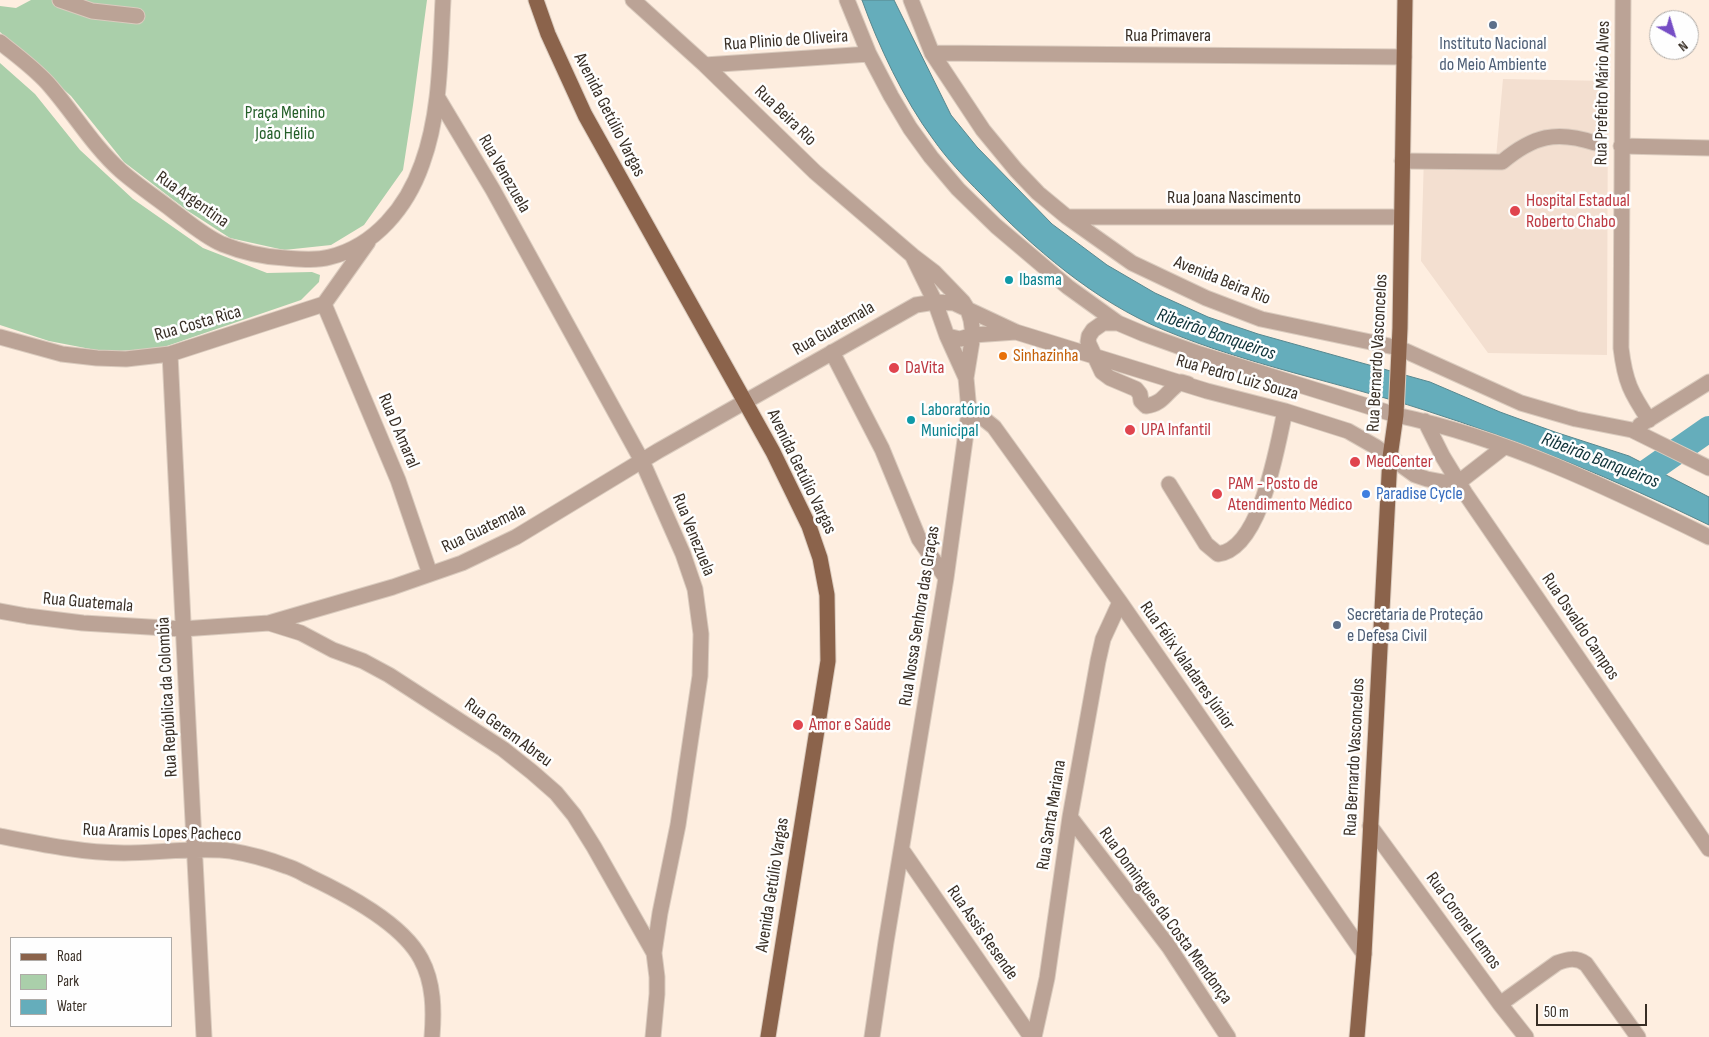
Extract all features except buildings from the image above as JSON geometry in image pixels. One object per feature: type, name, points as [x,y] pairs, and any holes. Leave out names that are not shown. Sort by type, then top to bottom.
[{"type":"main road","name":"Avenida Getúlio Vargas","points":[[536,0],[548,34],[585,115],[746,402],[808,526],[820,558],[827,595],[828,661],[768,1037]]},
{"type":"main road","name":"Rua Bernardo Vasconcelos","points":[[1357,1037],[1364,954],[1390,457],[1397,412],[1405,0]]},
{"type":"street","points":[[60,0],[92,11],[137,16]]},
{"type":"street","name":"Rua Argentina","points":[[0,42],[32,68],[50,86],[106,157],[122,172],[200,231],[221,243],[244,252],[272,258],[303,260],[328,258],[344,253],[370,239],[383,228],[409,192],[422,165],[438,98],[443,0]]},
{"type":"street","name":"Rua Beira Rio","points":[[633,0],[647,6],[815,172],[934,272],[968,310],[973,335]]},
{"type":"street","points":[[847,0],[869,54],[910,128],[958,189],[1026,253],[1068,287],[1096,305],[1118,323],[1200,354],[1397,412],[1504,447],[1599,484],[1709,537]]},
{"type":"street","name":"Avenida Beira Rio","points":[[911,0],[932,54],[989,137],[1016,170],[1067,217],[1132,262],[1206,298],[1261,319],[1399,356],[1521,403],[1576,419],[1632,430],[1705,465]]},
{"type":"street","name":"Rua Prefeito Mário Alves","points":[[1623,0],[1621,348],[1623,369],[1628,385],[1649,420]]},
{"type":"street","name":"Rua Plinio de Oliveira","points":[[705,65],[869,54]]},
{"type":"street","name":"Rua Primavera","points":[[932,54],[1404,56]]},
{"type":"street","name":"Rua Venezuela","points":[[438,98],[493,190],[642,461],[683,554],[695,589],[701,634],[700,676],[680,816],[660,913],[654,953],[657,985],[653,1037]]},
{"type":"street","points":[[1402,160],[1502,162],[1518,149],[1540,138],[1575,136],[1595,143]]},
{"type":"street","points":[[1621,146],[1709,148]]},
{"type":"street","name":"Rua Joana Nascimento","points":[[1067,217],[1401,217]]},
{"type":"street","points":[[324,304],[370,239]]},
{"type":"street","name":"Rua Beira Rio","points":[[913,256],[935,302],[945,330],[960,339],[973,335],[1016,332]]},
{"type":"street","name":"Rua Guatemala","points":[[0,611],[83,623],[182,629],[269,623],[359,598],[462,563],[516,537],[642,461],[832,352],[916,305],[935,302]]},
{"type":"street","name":"Rua Beira Rio","points":[[935,302],[954,304],[1016,332],[1067,349]]},
{"type":"street","name":"Rua Costa Rica","points":[[0,337],[62,354],[126,359],[170,354],[324,304]]},
{"type":"street","name":"Rua D Amaral","points":[[324,304],[398,480],[430,574]]},
{"type":"street","points":[[1067,349],[1082,338],[1091,328],[1096,315],[1096,305]]},
{"type":"street","points":[[945,330],[957,313],[968,310]]},
{"type":"street","points":[[1118,323],[1103,323],[1093,330],[1089,336],[1088,342],[1102,372],[1110,378],[1136,389],[1140,394],[1141,401],[1146,406],[1155,405],[1181,382],[1189,385]]},
{"type":"street","name":"Rua Nossa Senhora das Graças","points":[[945,330],[966,378]]},
{"type":"street","name":"Rua Nossa Senhora das Graças","points":[[872,1037],[946,578],[969,411],[966,378],[973,335]]},
{"type":"street","name":"Rua Pedro Luiz Souza","points":[[1067,349],[1094,355],[1189,385],[1285,411],[1348,431],[1363,438],[1415,475],[1443,482],[1459,482]]},
{"type":"street","points":[[832,352],[882,449],[919,539],[946,578]]},
{"type":"street","name":"Rua República da Colombia","points":[[170,354],[182,629],[204,1037]]},
{"type":"street","points":[[1632,430],[1709,382]]},
{"type":"street","name":"Rua Félix Valadares Júnior","points":[[969,411],[979,415],[994,427],[1120,602],[1364,954]]},
{"type":"street","points":[[1169,484],[1211,549],[1218,554],[1226,553],[1247,534],[1254,520],[1267,486],[1285,411]]},
{"type":"street","name":"Rua Osvaldo Campos","points":[[1425,421],[1459,482],[1709,849]]},
{"type":"street","points":[[1459,482],[1504,447]]},
{"type":"street","name":"Rua Santa Mariana","points":[[1033,1037],[1047,978],[1070,817],[1098,661],[1103,639],[1120,602]]},
{"type":"street","name":"Rua Gerem Abreu","points":[[269,623],[301,633],[333,650],[363,661],[389,675],[503,749],[532,772],[556,793],[574,816],[654,953]]},
{"type":"street","name":"Rua Domingues da Costa Mendonça","points":[[1070,817],[1169,947],[1228,1037]]},
{"type":"street","name":"Rua Coronel Lemos","points":[[1370,826],[1526,1037]]},
{"type":"street","name":"Rua Aramis Lopes Pacheco","points":[[0,836],[47,845],[122,853],[231,852],[287,866],[334,888],[373,912],[406,938],[421,958],[429,976],[434,1010],[432,1037]]},
{"type":"street","name":"Rua Assis Resende","points":[[902,850],[1033,1037]]},
{"type":"street","points":[[1500,1004],[1557,963],[1566,960],[1580,960],[1586,964],[1638,1037]]},
{"type":"shaded area","name":"Hospital Estadual Roberto Chabo","points":[[1503,79],[1608,81],[1607,355],[1488,353],[1421,261],[1424,155],[1496,158]]},
{"type":"green space","name":"Praça Menino João Hélio","points":[[31,0],[427,0],[403,170],[364,225],[331,245],[284,250],[230,238],[188,211],[124,162],[71,96],[0,32],[0,6],[16,8]]},
{"type":"green space","points":[[0,63],[35,94],[80,150],[133,199],[203,248],[267,273],[312,272],[320,275],[319,282],[301,300],[161,348],[106,352],[49,341],[0,325]]},
{"type":"water","name":"Ribeirão Banqueiros","points":[[862,0],[894,0],[951,115],[977,147],[1052,224],[1107,265],[1155,293],[1208,317],[1258,334],[1430,382],[1500,412],[1629,456],[1709,497],[1709,525],[1639,492],[1533,448],[1392,400],[1228,353],[1164,330],[1113,304],[1043,253],[968,181],[944,154],[922,124],[902,90]]},
{"type":"waterway","name":"Ribeirão Banqueiros","points":[[1643,475],[1709,429]]},
{"type":"place","name":"Instituto Nacional do Meio Ambiente","points":[[1493,25]]},
{"type":"place","name":"Hospital Estadual Roberto Chabo","points":[[1515,211]]},
{"type":"place","name":"Ibasma","points":[[1009,280]]},
{"type":"place","name":"Sinhazinha","points":[[1003,356]]},
{"type":"place","name":"DaVita","points":[[894,368]]},
{"type":"place","name":"Laboratório Municipal","points":[[911,420]]},
{"type":"place","name":"UPA Infantil","points":[[1130,430]]},
{"type":"place","name":"MedCenter","points":[[1355,462]]},
{"type":"place","name":"PAM - Posto de Atendimento Médico","points":[[1217,494]]},
{"type":"place","name":"Paradise Cycle","points":[[1366,494]]},
{"type":"place","name":"Secretaria de Proteção e Defesa Civil","points":[[1337,625]]},
{"type":"place","name":"Amor e Saúde","points":[[798,725]]}]
